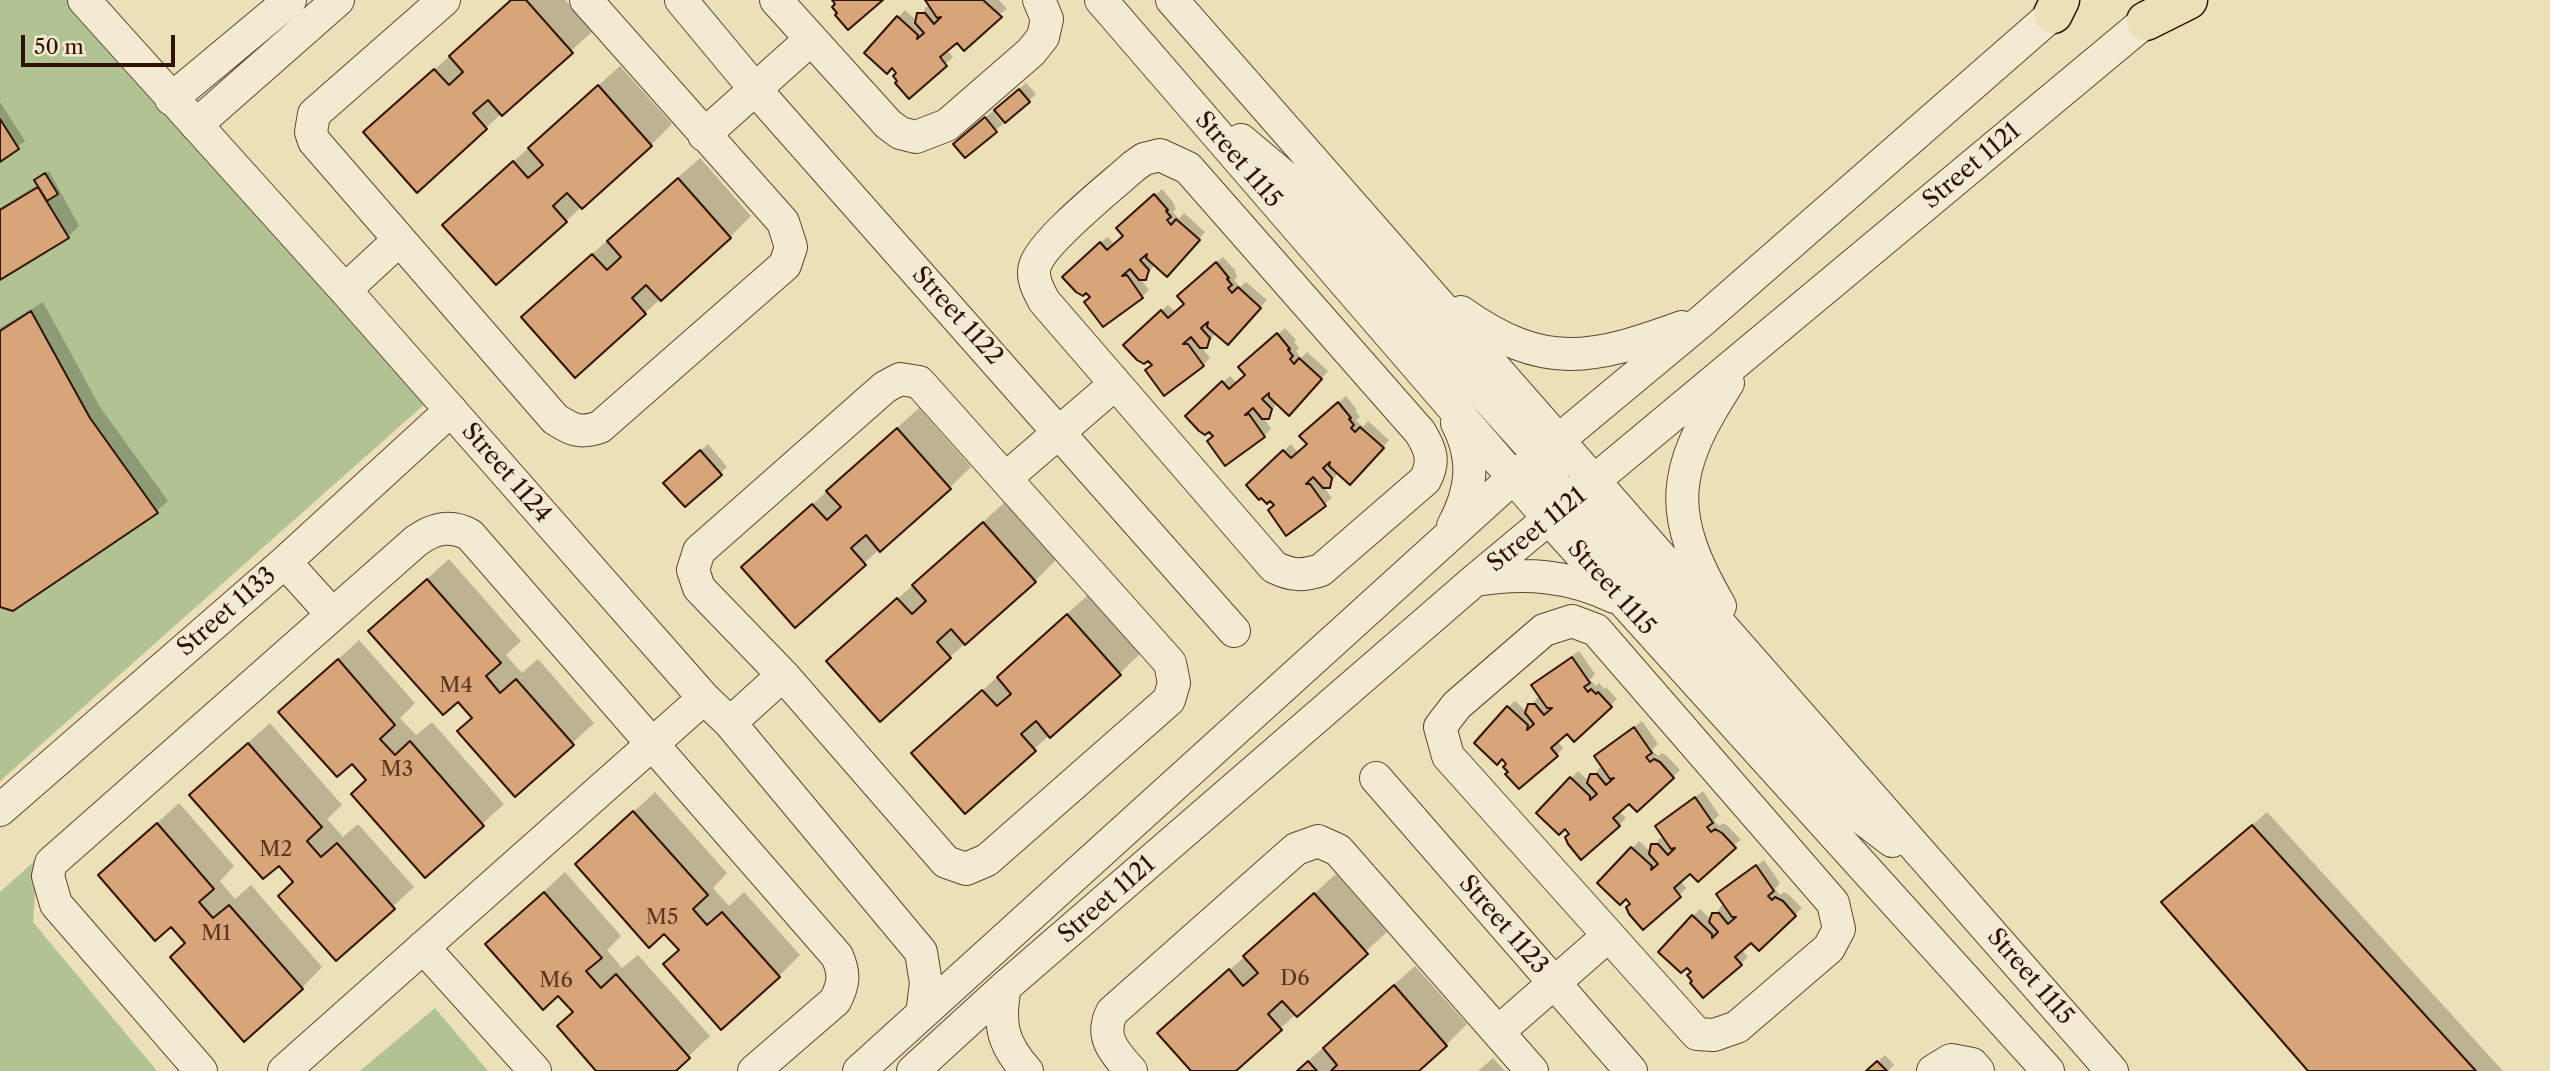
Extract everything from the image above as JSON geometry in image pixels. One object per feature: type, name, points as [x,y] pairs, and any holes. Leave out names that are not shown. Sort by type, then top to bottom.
[{"type":"highway","points":[[2147,20],[2188,0]]},
{"type":"street","name":"Street 1124","points":[[83,0],[345,290],[704,698],[730,723],[921,952]]},
{"type":"street","points":[[171,99],[290,0]]},
{"type":"street","points":[[196,125],[338,0]]},
{"type":"street","points":[[444,0],[314,114],[311,132],[318,150],[555,419],[574,431],[586,432],[600,427],[785,265],[790,256],[789,234],[783,222],[586,0]]},
{"type":"street","name":"Street 1122","points":[[681,0],[755,89],[1234,631]]},
{"type":"street","points":[[776,0],[888,124],[900,132],[916,137],[947,125],[1031,52],[1043,37],[1047,19],[1039,0]]},
{"type":"street","name":"Street 1115","points":[[1101,0],[1513,478],[1572,501],[1749,657],[2112,1071]]},
{"type":"street","points":[[1172,0],[1424,286],[1548,449],[1564,478],[1572,501],[1858,815],[1950,886]]},
{"type":"street","name":"Street 1121","points":[[859,1071],[1513,478],[1703,320],[2052,13]]},
{"type":"street","name":"Street 1121","points":[[913,1071],[1005,987],[1475,580],[2147,20]]},
{"type":"street","points":[[704,135],[810,40]]},
{"type":"street","points":[[1165,75],[1297,187],[1548,449]]},
{"type":"street","points":[[1160,155],[1175,159],[1188,168],[1420,432],[1430,448],[1433,465],[1425,480],[1412,494],[1332,562],[1308,575],[1290,575],[1274,567],[1115,384],[1044,301],[1036,286],[1034,267],[1044,248],[1134,166],[1144,159],[1160,155]]},
{"type":"street","points":[[345,290],[398,241]]},
{"type":"street","points":[[1424,286],[1489,332],[1527,348],[1562,355],[1611,351],[1703,320]]},
{"type":"street","points":[[1746,355],[1703,421],[1684,470],[1681,492],[1683,521],[1693,555],[1749,657]]},
{"type":"street","points":[[900,379],[919,382],[1006,478],[1170,663],[1174,683],[1169,700],[987,860],[966,869],[946,862],[783,675],[699,588],[693,570],[699,551],[884,387],[900,379]]},
{"type":"street","points":[[1006,478],[1115,384]]},
{"type":"street","points":[[1440,395],[1468,450],[1472,475],[1461,511],[1448,537]]},
{"type":"street","name":"Street 1133","points":[[0,810],[285,562],[451,410]]},
{"type":"street","name":"Street 1115","points":[[1572,501],[1622,600],[2048,1071]]},
{"type":"street","points":[[201,1071],[56,904],[50,891],[51,863],[331,612],[429,532],[460,529],[470,535],[837,956],[844,971],[842,986],[835,1001],[754,1071]]},
{"type":"street","points":[[285,562],[331,612]]},
{"type":"street","points":[[1475,580],[1514,575],[1553,577],[1579,583],[1622,600]]},
{"type":"street","points":[[1572,621],[1596,630],[1776,837],[1833,903],[1839,929],[1829,948],[1737,1027],[1714,1035],[1697,1034],[1608,936],[1448,756],[1440,727],[1457,705],[1544,630],[1572,621]]},
{"type":"street","points":[[730,723],[783,675]]},
{"type":"street","points":[[284,1071],[704,698]]},
{"type":"street","name":"Street 1123","points":[[1376,778],[1631,1071]]},
{"type":"street","points":[[1131,1071],[1107,1038],[1107,1025],[1112,1012],[1296,849],[1318,841],[1338,850],[1532,1071]]},
{"type":"street","points":[[1498,1032],[1608,936]]},
{"type":"street","points":[[423,947],[535,1071]]},
{"type":"street","points":[[922,1014],[926,983],[921,952],[952,961],[983,960]]},
{"type":"street","points":[[1005,987],[1002,1020],[1019,1062]]},
{"type":"street","points":[[947,1038],[981,1042],[1019,1062]]},
{"type":"street","points":[[1933,1071],[1951,1060],[1972,1064],[1978,1071]]},
{"type":"green space","points":[[0,0],[77,0],[427,402],[0,781]]},
{"type":"green space","points":[[38,858],[33,922],[157,1071],[0,1071],[0,892]]},
{"type":"green space","points":[[435,1008],[488,1071],[360,1071]]},
{"type":"building","points":[[511,0],[526,0],[573,53],[502,116],[488,100],[473,113],[487,129],[417,193],[363,132],[434,69],[449,85],[463,72],[449,56]]},
{"type":"building","points":[[832,0],[883,0],[848,30],[835,15],[837,13],[832,7],[835,4]]},
{"type":"building","points":[[925,0],[983,0],[1002,17],[964,51],[957,43],[940,57],[947,66],[909,99],[895,83],[897,81],[893,76],[896,73],[892,68],[887,74],[864,53],[897,16],[918,35],[917,39],[924,33],[915,23],[917,13],[925,13],[934,24],[941,17],[937,18]]},
{"type":"building","points":[[598,85],[652,146],[582,209],[567,193],[553,206],[567,222],[496,285],[442,225],[513,161],[528,178],[543,165],[528,148]]},
{"type":"building","points":[[1019,89],[1030,102],[1005,123],[994,110]]},
{"type":"building","points":[[985,117],[997,132],[965,158],[953,144]]},
{"type":"building","points":[[0,119],[19,149],[0,162]]},
{"type":"building","points":[[45,173],[58,194],[47,201],[34,180]]},
{"type":"building","points":[[678,178],[731,238],[661,301],[646,285],[632,298],[646,314],[575,378],[521,317],[592,254],[607,270],[621,257],[607,241]]},
{"type":"building","points":[[38,187],[69,238],[0,280],[0,210]]},
{"type":"building","points":[[1154,194],[1168,210],[1166,211],[1171,217],[1167,220],[1171,225],[1176,219],[1200,240],[1167,277],[1146,258],[1147,254],[1140,260],[1149,270],[1146,280],[1139,280],[1130,269],[1122,276],[1127,275],[1143,298],[1103,327],[1084,302],[1090,297],[1086,293],[1083,296],[1076,292],[1062,277],[1100,242],[1107,250],[1123,236],[1116,228]]},
{"type":"building","points":[[1216,262],[1229,278],[1227,279],[1232,285],[1228,288],[1232,293],[1238,287],[1261,308],[1228,345],[1207,327],[1208,322],[1201,328],[1210,338],[1207,348],[1200,348],[1191,337],[1183,344],[1188,344],[1204,366],[1164,396],[1145,370],[1152,365],[1148,361],[1144,364],[1137,360],[1123,345],[1161,310],[1168,318],[1184,304],[1177,296]]},
{"type":"building","points":[[31,311],[90,418],[158,513],[13,611],[0,607],[0,331]]},
{"type":"building","points":[[1277,333],[1290,349],[1288,350],[1293,356],[1290,359],[1294,364],[1299,358],[1322,379],[1289,416],[1269,397],[1269,393],[1262,399],[1272,409],[1269,419],[1262,419],[1253,408],[1245,415],[1249,414],[1265,437],[1225,466],[1207,441],[1213,436],[1209,432],[1205,435],[1199,431],[1185,416],[1222,381],[1229,389],[1245,375],[1238,367]]},
{"type":"building","points":[[1338,402],[1351,418],[1349,419],[1354,425],[1351,428],[1355,432],[1360,427],[1384,448],[1350,485],[1329,466],[1330,462],[1323,468],[1332,478],[1330,488],[1323,488],[1313,477],[1306,484],[1310,484],[1326,506],[1286,536],[1268,510],[1274,505],[1270,501],[1267,504],[1261,498],[1259,500],[1246,485],[1283,450],[1291,458],[1307,444],[1299,436]]},
{"type":"building","points":[[897,428],[951,489],[880,552],[866,535],[851,548],[866,565],[795,628],[741,567],[812,504],[827,520],[841,507],[826,491]]},
{"type":"building","points":[[700,450],[722,475],[685,507],[663,483]]},
{"type":"building","points":[[983,522],[1036,582],[965,645],[951,629],[937,642],[951,658],[880,722],[826,661],[897,598],[912,614],[926,601],[912,585]]},
{"type":"building","points":[[427,579],[501,663],[486,676],[500,693],[516,679],[574,745],[515,797],[457,731],[472,718],[458,702],[443,715],[368,631]]},
{"type":"building","points":[[1067,614],[1121,675],[1050,738],[1036,721],[1021,734],[1036,751],[965,814],[911,753],[982,690],[997,706],[1011,694],[997,677]]},
{"type":"building","points":[[1572,657],[1590,683],[1584,687],[1588,692],[1591,689],[1596,694],[1598,692],[1612,707],[1574,742],[1567,734],[1551,748],[1558,756],[1519,789],[1505,774],[1508,772],[1503,767],[1506,764],[1502,759],[1497,765],[1474,743],[1507,706],[1528,725],[1527,730],[1534,724],[1525,713],[1528,704],[1535,704],[1544,715],[1552,708],[1547,708],[1531,685]]},
{"type":"building","points":[[338,659],[395,725],[380,739],[395,755],[410,741],[484,826],[425,878],[351,794],[366,780],[352,764],[337,777],[278,712]]},
{"type":"building","points":[[1634,727],[1652,753],[1646,757],[1650,762],[1654,759],[1660,762],[1674,778],[1637,812],[1629,804],[1613,818],[1620,826],[1581,860],[1568,844],[1565,837],[1569,834],[1565,829],[1559,835],[1536,813],[1570,777],[1590,796],[1590,800],[1597,794],[1587,783],[1590,774],[1597,774],[1606,785],[1614,778],[1610,779],[1594,756]]},
{"type":"building","points":[[248,743],[322,827],[307,841],[321,857],[337,843],[395,909],[336,961],[278,896],[293,882],[279,866],[263,879],[189,795]]},
{"type":"building","points":[[1695,797],[1713,823],[1707,827],[1711,832],[1715,829],[1722,833],[1736,848],[1698,882],[1690,874],[1674,888],[1681,897],[1643,930],[1629,914],[1626,907],[1630,904],[1626,899],[1620,905],[1597,883],[1631,847],[1652,866],[1651,870],[1658,864],[1649,854],[1651,844],[1658,844],[1668,855],[1675,848],[1671,849],[1655,826]]},
{"type":"building","points":[[633,811],[708,895],[693,909],[707,925],[722,912],[780,977],[721,1030],[663,964],[679,950],[664,934],[649,948],[575,864]]},
{"type":"building","points":[[157,823],[214,889],[199,902],[213,918],[229,905],[303,989],[244,1042],[170,957],[185,943],[171,927],[155,941],[98,875]]},
{"type":"building","points":[[2252,825],[2476,1071],[2308,1071],[2161,902]]},
{"type":"building","points":[[1756,865],[1774,891],[1768,896],[1772,900],[1775,897],[1783,901],[1796,916],[1759,951],[1751,943],[1735,957],[1742,965],[1703,998],[1690,983],[1692,981],[1687,975],[1691,972],[1687,968],[1681,973],[1658,952],[1692,915],[1712,934],[1712,938],[1718,932],[1709,922],[1712,913],[1719,913],[1728,924],[1736,917],[1732,917],[1716,894]]},
{"type":"building","points":[[544,892],[602,958],[586,971],[601,988],[616,974],[690,1058],[676,1071],[596,1071],[557,1026],[573,1012],[558,996],[543,1010],[485,944]]},
{"type":"building","points":[[1314,893],[1368,954],[1297,1017],[1282,1001],[1268,1014],[1282,1030],[1236,1071],[1191,1071],[1157,1033],[1229,969],[1243,986],[1258,973],[1243,956]]},
{"type":"building","points":[[1394,985],[1447,1046],[1419,1071],[1331,1071],[1337,1065],[1323,1048]]},
{"type":"building","points":[[1308,1061],[1317,1071],[1297,1071]]},
{"type":"building","points":[[1877,1061],[1887,1071],[1866,1071]]}]
